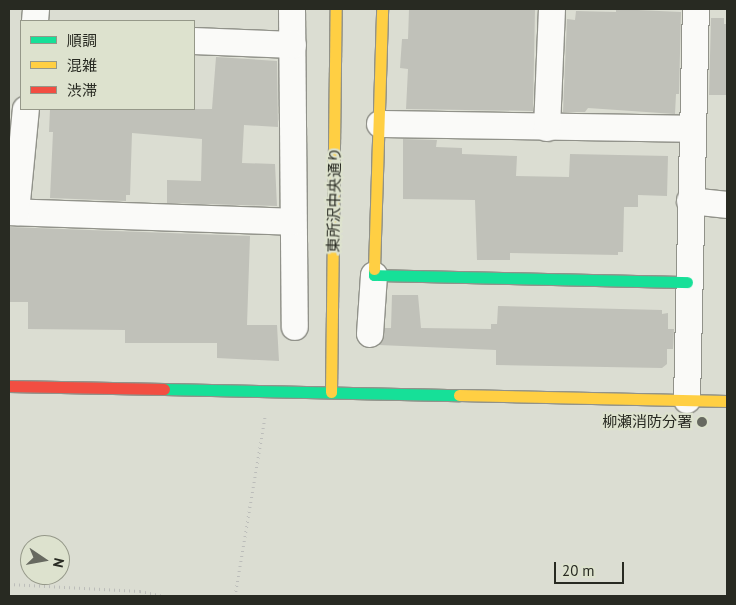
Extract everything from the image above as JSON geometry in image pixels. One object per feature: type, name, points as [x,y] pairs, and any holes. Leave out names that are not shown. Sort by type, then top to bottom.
[{"type":"street","points":[[292,9],[295,327]]},
{"type":"street","name":"東所沢中央通り","points":[[331,392],[336,9]]},
{"type":"street","points":[[370,334],[380,124],[382,9]]},
{"type":"street","points":[[547,128],[552,9]]},
{"type":"street","points":[[687,400],[687,282],[696,9]]},
{"type":"street","points":[[195,41],[293,44]]},
{"type":"street","points":[[26,110],[12,212],[293,222]]},
{"type":"street","points":[[380,124],[692,129]]},
{"type":"street","points":[[690,201],[727,205]]},
{"type":"street","points":[[374,275],[687,282]]},
{"type":"street","points":[[9,386],[727,401]]},
{"type":"path","points":[[235,596],[268,391]]},
{"type":"path","points":[[9,584],[140,591],[164,596]]},
{"type":"building","points":[[409,9],[535,9],[533,111],[406,109],[408,69],[400,68],[402,39],[408,39]]},
{"type":"building","points":[[616,9],[681,12],[679,94],[676,94],[675,114],[588,108],[585,112],[563,112],[567,19],[575,20],[576,11],[616,12]]},
{"type":"building","points":[[711,18],[724,18],[724,24],[727,24],[727,95],[709,95]]},
{"type":"building","points":[[216,57],[277,61],[278,127],[244,125],[242,163],[275,164],[277,206],[167,203],[167,180],[201,181],[202,139],[132,133],[130,195],[126,195],[126,201],[50,198],[53,132],[49,132],[50,110],[212,109]]},
{"type":"building","points":[[403,139],[437,140],[436,147],[462,148],[462,154],[517,156],[516,176],[569,177],[570,154],[668,156],[667,196],[638,195],[638,207],[624,207],[623,252],[618,252],[618,255],[510,253],[510,260],[477,260],[475,200],[403,199]]},
{"type":"building","points":[[9,227],[250,236],[247,325],[277,325],[279,361],[217,358],[217,343],[125,343],[125,330],[28,329],[28,302],[9,302]]},
{"type":"building","points":[[392,295],[418,295],[421,328],[491,329],[491,324],[497,324],[498,306],[662,310],[662,314],[668,313],[668,329],[674,329],[673,349],[667,349],[667,364],[662,368],[496,365],[496,350],[379,345],[385,328],[391,328]]},
{"type":"traffic: fast","points":[[374,269],[374,275],[687,282]]},
{"type":"traffic: fast","points":[[164,389],[459,395]]},
{"type":"traffic: slow","points":[[331,392],[336,9]]},
{"type":"traffic: slow","points":[[374,269],[382,9]]},
{"type":"traffic: slow","points":[[459,395],[727,401]]},
{"type":"traffic: jam","points":[[9,386],[164,389]]},
{"type":"place","name":"柳瀬消防分署","points":[[702,422]]}]
